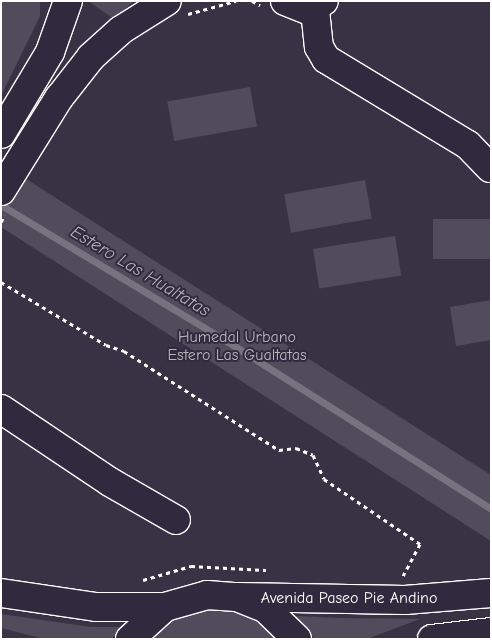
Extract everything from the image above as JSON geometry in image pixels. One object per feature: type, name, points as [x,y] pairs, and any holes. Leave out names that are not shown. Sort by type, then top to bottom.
[{"type":"main road","points":[[5,128],[50,52],[68,1]]},
{"type":"main road","points":[[1,191],[91,56],[121,30],[167,1]]},
{"type":"main road","points":[[285,1],[305,10],[320,6],[319,47],[326,59],[468,145],[490,168]]},
{"type":"main road","points":[[1,409],[102,477],[176,520]]},
{"type":"main road","points":[[1,593],[96,607],[165,607]]},
{"type":"main road","name":"Avenida Paseo Pie Andino","points":[[165,607],[208,595],[405,600],[491,593]]},
{"type":"main road","points":[[237,597],[266,609],[297,639]]},
{"type":"main road","points":[[130,639],[165,607]]},
{"type":"main road","points":[[432,639],[491,632]]},
{"type":"path","points":[[1,282],[106,345],[124,352],[280,450],[296,448],[313,455],[324,479],[420,544],[403,576]]},
{"type":"green space","points":[[1,1],[40,1],[40,16],[1,96]]},
{"type":"green space","points":[[88,1],[134,1],[114,19]]},
{"type":"green space","points":[[250,87],[257,126],[174,141],[167,102]]},
{"type":"green space","name":"Humedal Urbano Estero Las Gualtatas","points":[[1,163],[491,475],[491,541],[1,227]]},
{"type":"green space","points":[[365,180],[372,218],[291,233],[284,194]]},
{"type":"green space","points":[[433,219],[491,219],[491,259],[433,259]]},
{"type":"green space","points":[[395,236],[401,276],[319,288],[313,249]]},
{"type":"green space","points":[[491,300],[491,340],[456,346],[450,307]]},
{"type":"green space","points":[[201,607],[230,607],[257,617],[284,639],[145,639],[173,616]]},
{"type":"green space","points":[[1,614],[91,627],[121,627],[112,639],[44,639],[1,628]]},
{"type":"green space","points":[[296,616],[420,619],[367,639],[314,639]]},
{"type":"waterway","name":"Estero Las Hualtatas","points":[[1,205],[225,340],[491,509]]}]
